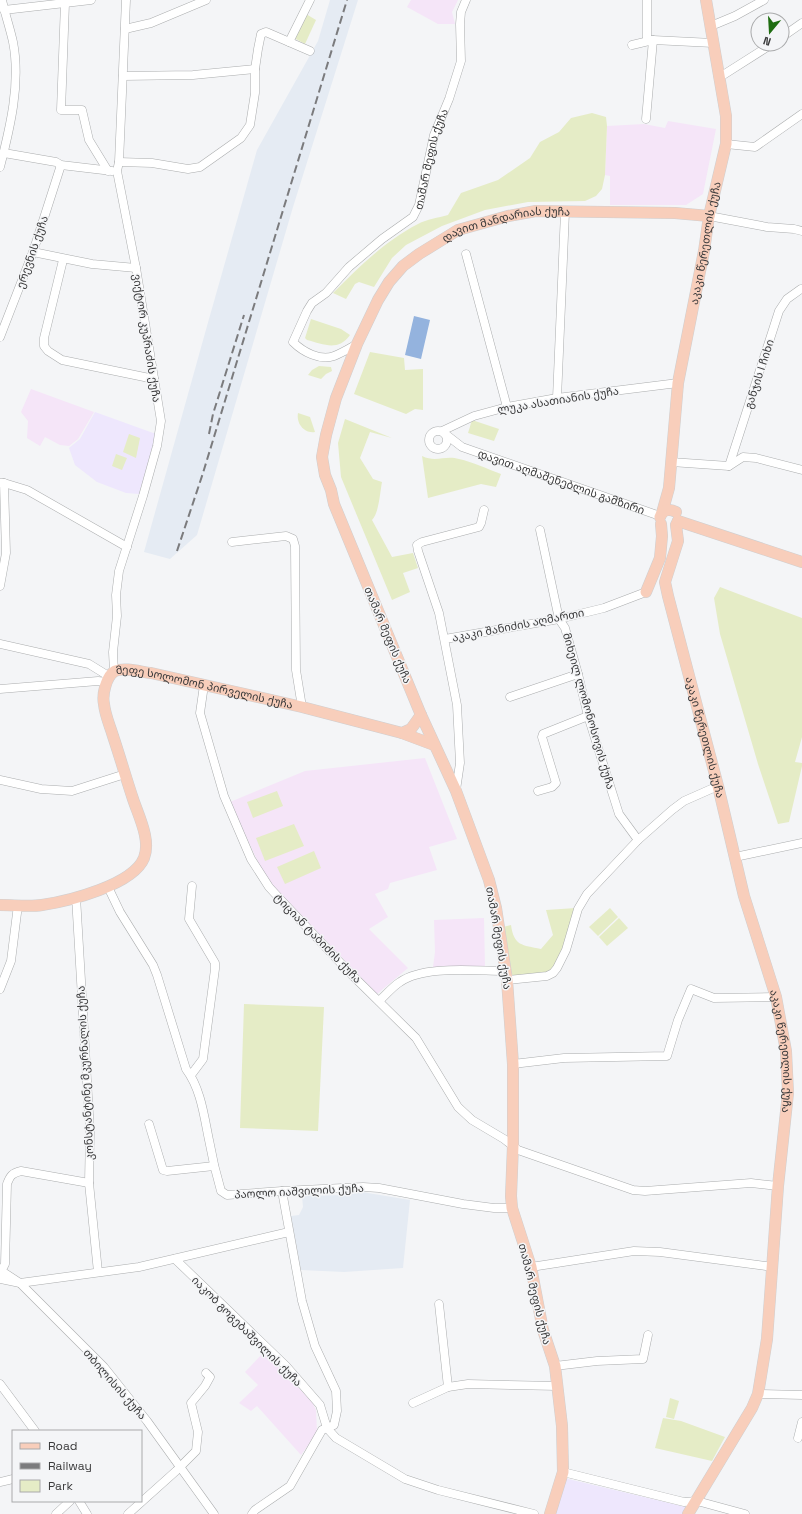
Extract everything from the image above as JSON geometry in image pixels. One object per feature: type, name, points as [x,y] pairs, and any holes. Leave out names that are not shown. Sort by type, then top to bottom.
[{"type":"main road","name":"აკაკი წერეთლის ქუჩა","points":[[646,592],[660,558],[662,536],[661,517],[669,488],[678,383],[704,251],[709,216],[726,144],[726,116],[706,0]]},
{"type":"main road","name":"დავით მანდარიას ქუჩა","points":[[357,344],[378,300],[389,282],[403,266],[419,254],[458,230],[508,216],[536,211],[675,213],[709,216]]},
{"type":"main road","name":"თამარ მეფის ქუჩა","points":[[357,344],[331,411],[322,457],[323,466],[334,504],[421,715],[456,791],[488,880],[496,908],[506,976],[513,1064],[512,1208],[531,1267],[543,1330],[555,1366],[562,1426],[563,1472],[550,1514]]},
{"type":"main road","name":"აკაკი წერეთლის ქუჩა","points":[[669,488],[677,519],[678,541],[665,582],[718,786],[744,896],[776,997],[786,1051],[788,1093],[778,1186],[767,1340],[758,1394],[752,1408],[688,1514]]},
{"type":"main road","points":[[677,519],[670,528],[665,527],[661,517],[667,510],[677,519],[802,562]]},
{"type":"main road","points":[[646,592],[665,582]]},
{"type":"main road","name":"მეფე სოლომონ პირველის ქუჩა","points":[[0,905],[41,905],[93,893],[108,887],[131,873],[138,867],[144,858],[146,846],[144,832],[104,708],[104,696],[110,677],[120,670],[152,673],[302,707],[402,733],[434,745]]},
{"type":"main road","points":[[402,733],[411,729],[421,715]]},
{"type":"street","points":[[0,167],[14,97],[16,68],[13,42],[2,0]]},
{"type":"street","points":[[4,10],[91,0]]},
{"type":"street","name":"ვიქტორ კუპრაძის ქუჩა","points":[[110,677],[117,616],[116,595],[119,571],[157,446],[161,421],[136,268],[117,171],[119,162],[126,0]]},
{"type":"street","points":[[125,29],[151,22],[206,0]]},
{"type":"street","points":[[288,42],[310,0]]},
{"type":"street","name":"თამარ მეფის ქუჩა","points":[[357,344],[334,356],[324,358],[300,349],[294,342],[312,303],[326,293],[349,267],[382,239],[413,217],[419,205],[434,135],[449,99],[461,61],[460,24],[461,12],[466,0]]},
{"type":"street","points":[[646,119],[650,40],[647,0]]},
{"type":"street","points":[[711,26],[735,16],[764,0]]},
{"type":"street","points":[[65,3],[61,110],[82,110],[89,140],[108,171]]},
{"type":"street","points":[[790,31],[802,23]]},
{"type":"street","points":[[119,162],[152,163],[188,169],[200,167],[242,138],[250,125],[255,93],[255,69],[261,34],[266,32],[310,51]]},
{"type":"street","points":[[632,45],[650,40],[714,43]]},
{"type":"street","points":[[720,77],[759,52]]},
{"type":"street","points":[[123,76],[193,76],[255,69]]},
{"type":"street","points":[[726,144],[755,147],[802,114]]},
{"type":"street","points":[[4,153],[56,162],[61,165],[117,171]]},
{"type":"street","name":"ერევნის ქუჩა","points":[[0,337],[33,252],[61,165]]},
{"type":"street","points":[[557,398],[565,212]]},
{"type":"street","points":[[709,216],[767,227],[802,231]]},
{"type":"street","points":[[33,252],[63,260],[136,268]]},
{"type":"street","points":[[466,254],[507,407]]},
{"type":"street","points":[[63,260],[44,338],[44,346],[48,351],[62,360],[154,379]]},
{"type":"street","name":"განჯის I ჩიხი","points":[[729,466],[779,311],[787,299],[801,289]]},
{"type":"street","name":"ლუკა ასათიანის ქუჩა","points":[[443,432],[474,416],[507,407],[557,398],[678,383]]},
{"type":"street","points":[[436,430],[443,432],[446,435],[447,442],[444,447],[441,449],[434,448],[429,444],[428,440],[432,432],[436,430]]},
{"type":"street","name":"დავით აღმაშენებლის გამზირი","points":[[443,432],[462,447],[661,517]]},
{"type":"street","name":"დავით აღმაშენებლის გამზირი","points":[[441,449],[462,447]]},
{"type":"street","points":[[671,462],[729,466],[743,457],[756,458],[802,470]]},
{"type":"street","points":[[0,586],[6,553],[2,483],[27,490],[127,547]]},
{"type":"street","points":[[445,639],[439,613],[418,551],[418,545],[422,542],[479,527],[484,510]]},
{"type":"street","name":"მიხეილ ლომონოსოვის ქუჩა","points":[[540,530],[559,619],[564,628],[578,674],[588,716],[619,814],[638,840]]},
{"type":"street","points":[[232,542],[286,536],[293,539],[295,546],[296,670],[302,707]]},
{"type":"street","name":"აკაკი შანიძის აღმართი","points":[[456,791],[460,763],[457,705],[445,639],[559,619],[604,608],[646,592]]},
{"type":"street","points":[[0,644],[89,664],[110,677]]},
{"type":"street","points":[[510,697],[578,674]]},
{"type":"street","points":[[0,689],[73,684],[98,681],[110,677]]},
{"type":"street","name":"ტიციან ტაბიძის ქუჩა","points":[[204,685],[200,713],[203,726],[224,796],[251,859],[280,899],[352,975],[416,1038],[458,1106],[472,1120],[513,1145],[518,1150],[633,1190],[645,1191],[751,1183],[778,1186]]},
{"type":"street","points":[[538,791],[552,787],[556,783],[542,737],[544,734],[588,716]]},
{"type":"street","points":[[0,780],[40,790],[72,791],[125,774]]},
{"type":"street","points":[[379,1000],[400,982],[421,972],[447,971],[506,976],[547,976],[553,973],[566,950],[578,909],[587,894],[638,840],[684,801],[718,786]]},
{"type":"street","points":[[735,858],[802,843]]},
{"type":"street","points":[[191,1075],[203,1058],[216,969],[215,963],[189,919],[192,886]]},
{"type":"street","name":"პაოლო იაშვილის ქუჩა","points":[[108,887],[120,912],[153,966],[186,1068],[191,1075],[203,1109],[214,1166],[223,1194],[363,1187],[379,1188],[463,1204],[494,1208],[512,1208]]},
{"type":"street","name":"კონსტანტინე მკურნალის ქუჩა","points":[[76,897],[90,1131],[89,1184],[98,1272]]},
{"type":"street","points":[[0,989],[11,961],[18,905]]},
{"type":"street","points":[[513,1064],[564,1058],[667,1056],[678,1020],[691,989],[714,998],[776,997]]},
{"type":"street","points":[[149,1124],[163,1170],[167,1171],[214,1166]]},
{"type":"street","points":[[0,1274],[5,1264],[7,1184],[10,1177],[15,1172],[21,1171],[89,1184]]},
{"type":"street","points":[[252,1514],[255,1510],[290,1486],[322,1430],[334,1425],[337,1411],[336,1391],[315,1346],[302,1301],[282,1191]]},
{"type":"street","points":[[20,1283],[139,1267],[289,1232]]},
{"type":"street","points":[[531,1267],[634,1251],[660,1252],[773,1267]]},
{"type":"street","name":"იაკობ გოგებაშვილის ქუჩა","points":[[175,1259],[286,1366],[320,1405],[327,1428]]},
{"type":"street","name":"თბილისის ქუჩა","points":[[0,1274],[20,1283],[104,1367],[147,1421],[214,1514]]},
{"type":"street","points":[[439,1304],[448,1387]]},
{"type":"street","points":[[555,1366],[597,1361],[643,1359],[648,1334]]},
{"type":"street","points":[[142,1502],[181,1467],[196,1451],[198,1432],[191,1403],[205,1386],[210,1377],[206,1373]]},
{"type":"street","points":[[0,1384],[34,1430]]},
{"type":"street","points":[[413,1403],[448,1387],[468,1384],[558,1386]]},
{"type":"street","points":[[758,1394],[802,1395]]},
{"type":"street","points":[[327,1428],[336,1438],[404,1479],[438,1490],[534,1514]]},
{"type":"street","points":[[563,1472],[684,1502],[697,1501],[745,1514]]},
{"type":"street","points":[[0,1482],[12,1479]]},
{"type":"street","points":[[56,1514],[69,1502]]},
{"type":"street","points":[[80,1502],[87,1514]]},
{"type":"street","points":[[128,1514],[142,1502]]},
{"type":"shaded area","points":[[330,0],[358,0],[293,207],[197,535],[170,559],[144,552],[257,150],[318,41]]},
{"type":"shaded area","points":[[411,0],[458,0],[452,12],[455,24],[438,24],[407,7]]},
{"type":"shaded area","points":[[668,121],[716,129],[703,194],[686,205],[610,205],[610,176],[605,175],[607,126],[644,124],[665,128]]},
{"type":"shaded area","points":[[31,389],[94,412],[78,439],[69,446],[60,445],[45,437],[40,446],[27,438],[28,421],[21,412]]},
{"type":"shaded area","points":[[95,412],[156,434],[139,494],[126,493],[97,482],[75,465],[69,448],[80,439]]},
{"type":"shaded area","points":[[425,758],[457,839],[429,847],[437,870],[390,883],[388,889],[375,894],[388,917],[369,929],[408,968],[377,994],[265,877],[230,802],[305,771]]},
{"type":"shaded area","points":[[484,918],[485,968],[464,970],[433,967],[435,952],[434,920]]},
{"type":"shaded area","points":[[362,1192],[410,1200],[403,1268],[344,1272],[301,1270],[291,1216],[299,1215],[303,1207],[302,1196],[345,1195]]},
{"type":"shaded area","points":[[264,1352],[312,1402],[316,1410],[317,1433],[301,1455],[257,1406],[251,1411],[239,1403],[258,1385],[245,1372]]},
{"type":"shaded area","points":[[564,1478],[690,1508],[686,1514],[552,1514]]},
{"type":"green space","points":[[306,14],[316,20],[305,44],[294,38]]},
{"type":"green space","points":[[592,113],[606,117],[607,126],[605,175],[602,189],[596,196],[585,201],[528,202],[485,210],[442,226],[406,245],[392,258],[374,287],[359,282],[355,284],[346,299],[333,293],[363,264],[394,238],[421,222],[448,215],[461,193],[498,180],[530,158],[540,142],[559,132],[571,118]]},
{"type":"green space","points":[[311,319],[341,329],[350,335],[340,344],[335,345],[324,345],[307,340],[305,338]]},
{"type":"green space","points":[[370,352],[404,358],[405,370],[423,369],[423,410],[415,409],[406,414],[354,394]]},
{"type":"green space","points":[[319,366],[331,367],[332,371],[321,379],[308,375],[312,370]]},
{"type":"green space","points":[[298,413],[310,417],[315,432],[304,430],[298,420]]},
{"type":"green space","points":[[345,419],[392,438],[370,432],[360,458],[373,479],[382,482],[378,508],[372,520],[392,557],[413,553],[418,568],[403,573],[410,592],[392,600],[341,477],[338,443]]},
{"type":"green space","points":[[472,420],[499,429],[494,441],[468,433]]},
{"type":"green space","points":[[129,434],[140,438],[136,458],[123,452]]},
{"type":"green space","points":[[116,454],[127,458],[122,470],[112,466]]},
{"type":"green space","points":[[422,456],[432,459],[459,459],[501,474],[496,487],[481,484],[428,498]]},
{"type":"green space","points":[[720,587],[802,618],[802,737],[795,762],[802,763],[802,766],[789,822],[778,824],[758,764],[720,634],[714,598]]},
{"type":"green space","points":[[277,791],[283,806],[253,818],[247,802]]},
{"type":"green space","points":[[294,824],[304,846],[265,861],[256,838]]},
{"type":"green space","points":[[314,851],[321,868],[285,884],[277,867]]},
{"type":"green space","points":[[576,908],[566,944],[553,968],[544,974],[509,975],[503,927],[511,925],[512,932],[517,941],[529,947],[541,949],[553,935],[546,910]]},
{"type":"green space","points":[[610,908],[618,917],[598,936],[589,927]]},
{"type":"green space","points":[[619,918],[628,928],[607,946],[599,937]]},
{"type":"green space","points":[[244,1004],[324,1007],[318,1131],[240,1128]]},
{"type":"green space","points":[[670,1398],[679,1401],[674,1419],[666,1417]]},
{"type":"green space","points":[[663,1418],[681,1421],[725,1437],[712,1461],[655,1448]]},
{"type":"water","points":[[414,316],[430,320],[421,359],[405,355]]},
{"type":"railway","points":[[177,551],[203,473],[347,0]]},
{"type":"railway","points":[[209,434],[213,414],[244,315]]}]
